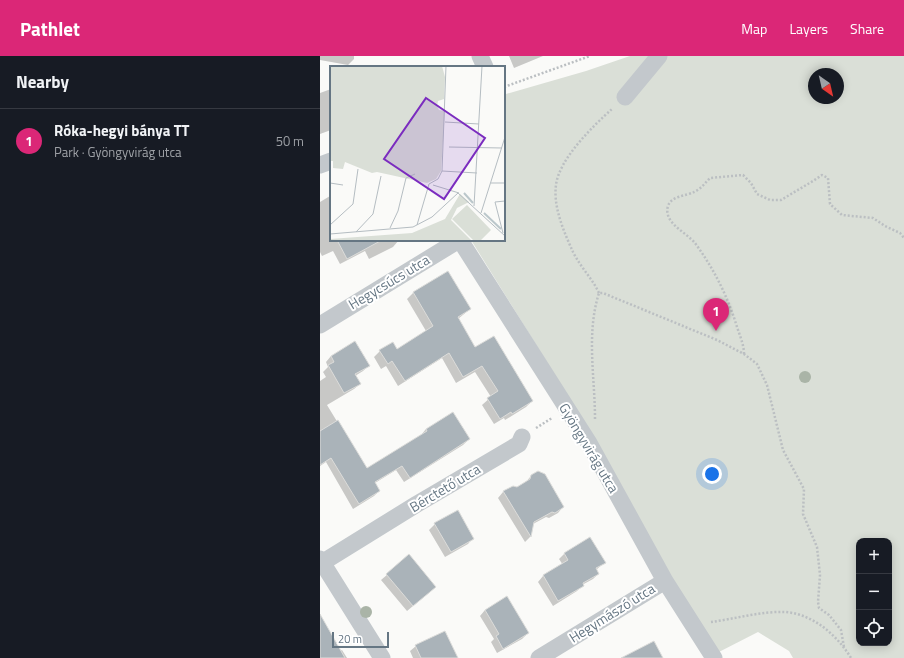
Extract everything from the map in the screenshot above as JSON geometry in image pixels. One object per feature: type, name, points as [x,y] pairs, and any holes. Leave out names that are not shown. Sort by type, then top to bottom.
[{"type":"street","points":[[480,56],[485,66]]},
{"type":"street","points":[[625,97],[659,56]]},
{"type":"street","points":[[320,165],[330,161]]},
{"type":"street","name":"Hegycsúcs utca","points":[[320,324],[457,241]]},
{"type":"street","name":"Gyöngyvirág utca","points":[[460,241],[589,443],[665,581],[714,658]]},
{"type":"street","name":"Bérctető utca","points":[[321,562],[519,444],[522,437]]},
{"type":"street","points":[[321,562],[382,658]]},
{"type":"street","name":"Hegymászó utca","points":[[539,658],[665,581]]},
{"type":"path","points":[[505,87],[590,56]]},
{"type":"path","points":[[589,443],[593,440],[596,432],[592,364],[593,318],[599,294],[594,281],[583,269],[565,231],[556,206],[556,184],[562,168],[574,147],[601,118],[625,97]]},
{"type":"path","points":[[744,354],[744,348],[736,322],[722,285],[706,258],[693,242],[674,225],[667,214],[668,204],[674,198],[695,192],[710,178],[743,175],[751,183],[757,194],[770,200],[781,200],[822,175],[828,178],[830,204],[842,215],[873,218],[900,233],[904,238]]},
{"type":"path","points":[[599,294],[603,293],[717,340],[744,354],[757,364],[767,385],[783,450],[804,489],[803,514],[816,546],[820,574],[819,608],[829,615],[841,630],[844,647]]},
{"type":"path","points":[[522,437],[566,409]]},
{"type":"path","points":[[693,626],[762,614],[785,612],[805,617],[825,628],[844,647],[851,658]]},
{"type":"shaded area","points":[[630,56],[904,56],[904,658],[793,658],[789,651],[758,632],[715,654],[584,422],[472,241],[505,241],[505,96]]},
{"type":"building","points":[[338,241],[380,241],[347,259]]},
{"type":"building","points":[[448,271],[471,309],[458,317],[475,347],[494,336],[533,401],[512,414],[511,412],[500,419],[487,398],[498,391],[482,366],[463,377],[449,353],[405,381],[392,361],[388,364],[379,350],[393,342],[397,349],[433,326],[413,292]]},
{"type":"building","points":[[355,341],[370,366],[355,374],[361,384],[344,393],[328,365],[334,362],[331,356]]},
{"type":"building","points":[[453,412],[470,439],[410,478],[402,466],[375,482],[380,491],[359,504],[331,458],[320,465],[320,431],[338,420],[367,468],[427,431],[426,429]]},
{"type":"building","points":[[538,471],[545,474],[564,507],[555,513],[552,512],[534,522],[531,537],[503,491],[513,486],[517,487],[530,479],[531,475]]},
{"type":"building","points":[[458,510],[474,539],[451,552],[434,523]]},
{"type":"building","points":[[590,537],[606,563],[596,568],[599,574],[583,583],[584,586],[558,601],[543,575],[568,560],[564,553]]},
{"type":"building","points":[[409,554],[436,587],[413,606],[386,574]]},
{"type":"building","points":[[507,596],[529,633],[503,649],[496,636],[499,634],[485,610]]},
{"type":"building","points":[[320,614],[345,658],[320,658]]},
{"type":"building","points":[[445,631],[458,658],[421,658],[415,645]]},
{"type":"building","points":[[654,641],[663,658],[621,658]]},
{"type":"place","name":"Róka-hegyi bánya TT","points":[[716,331]]}]
